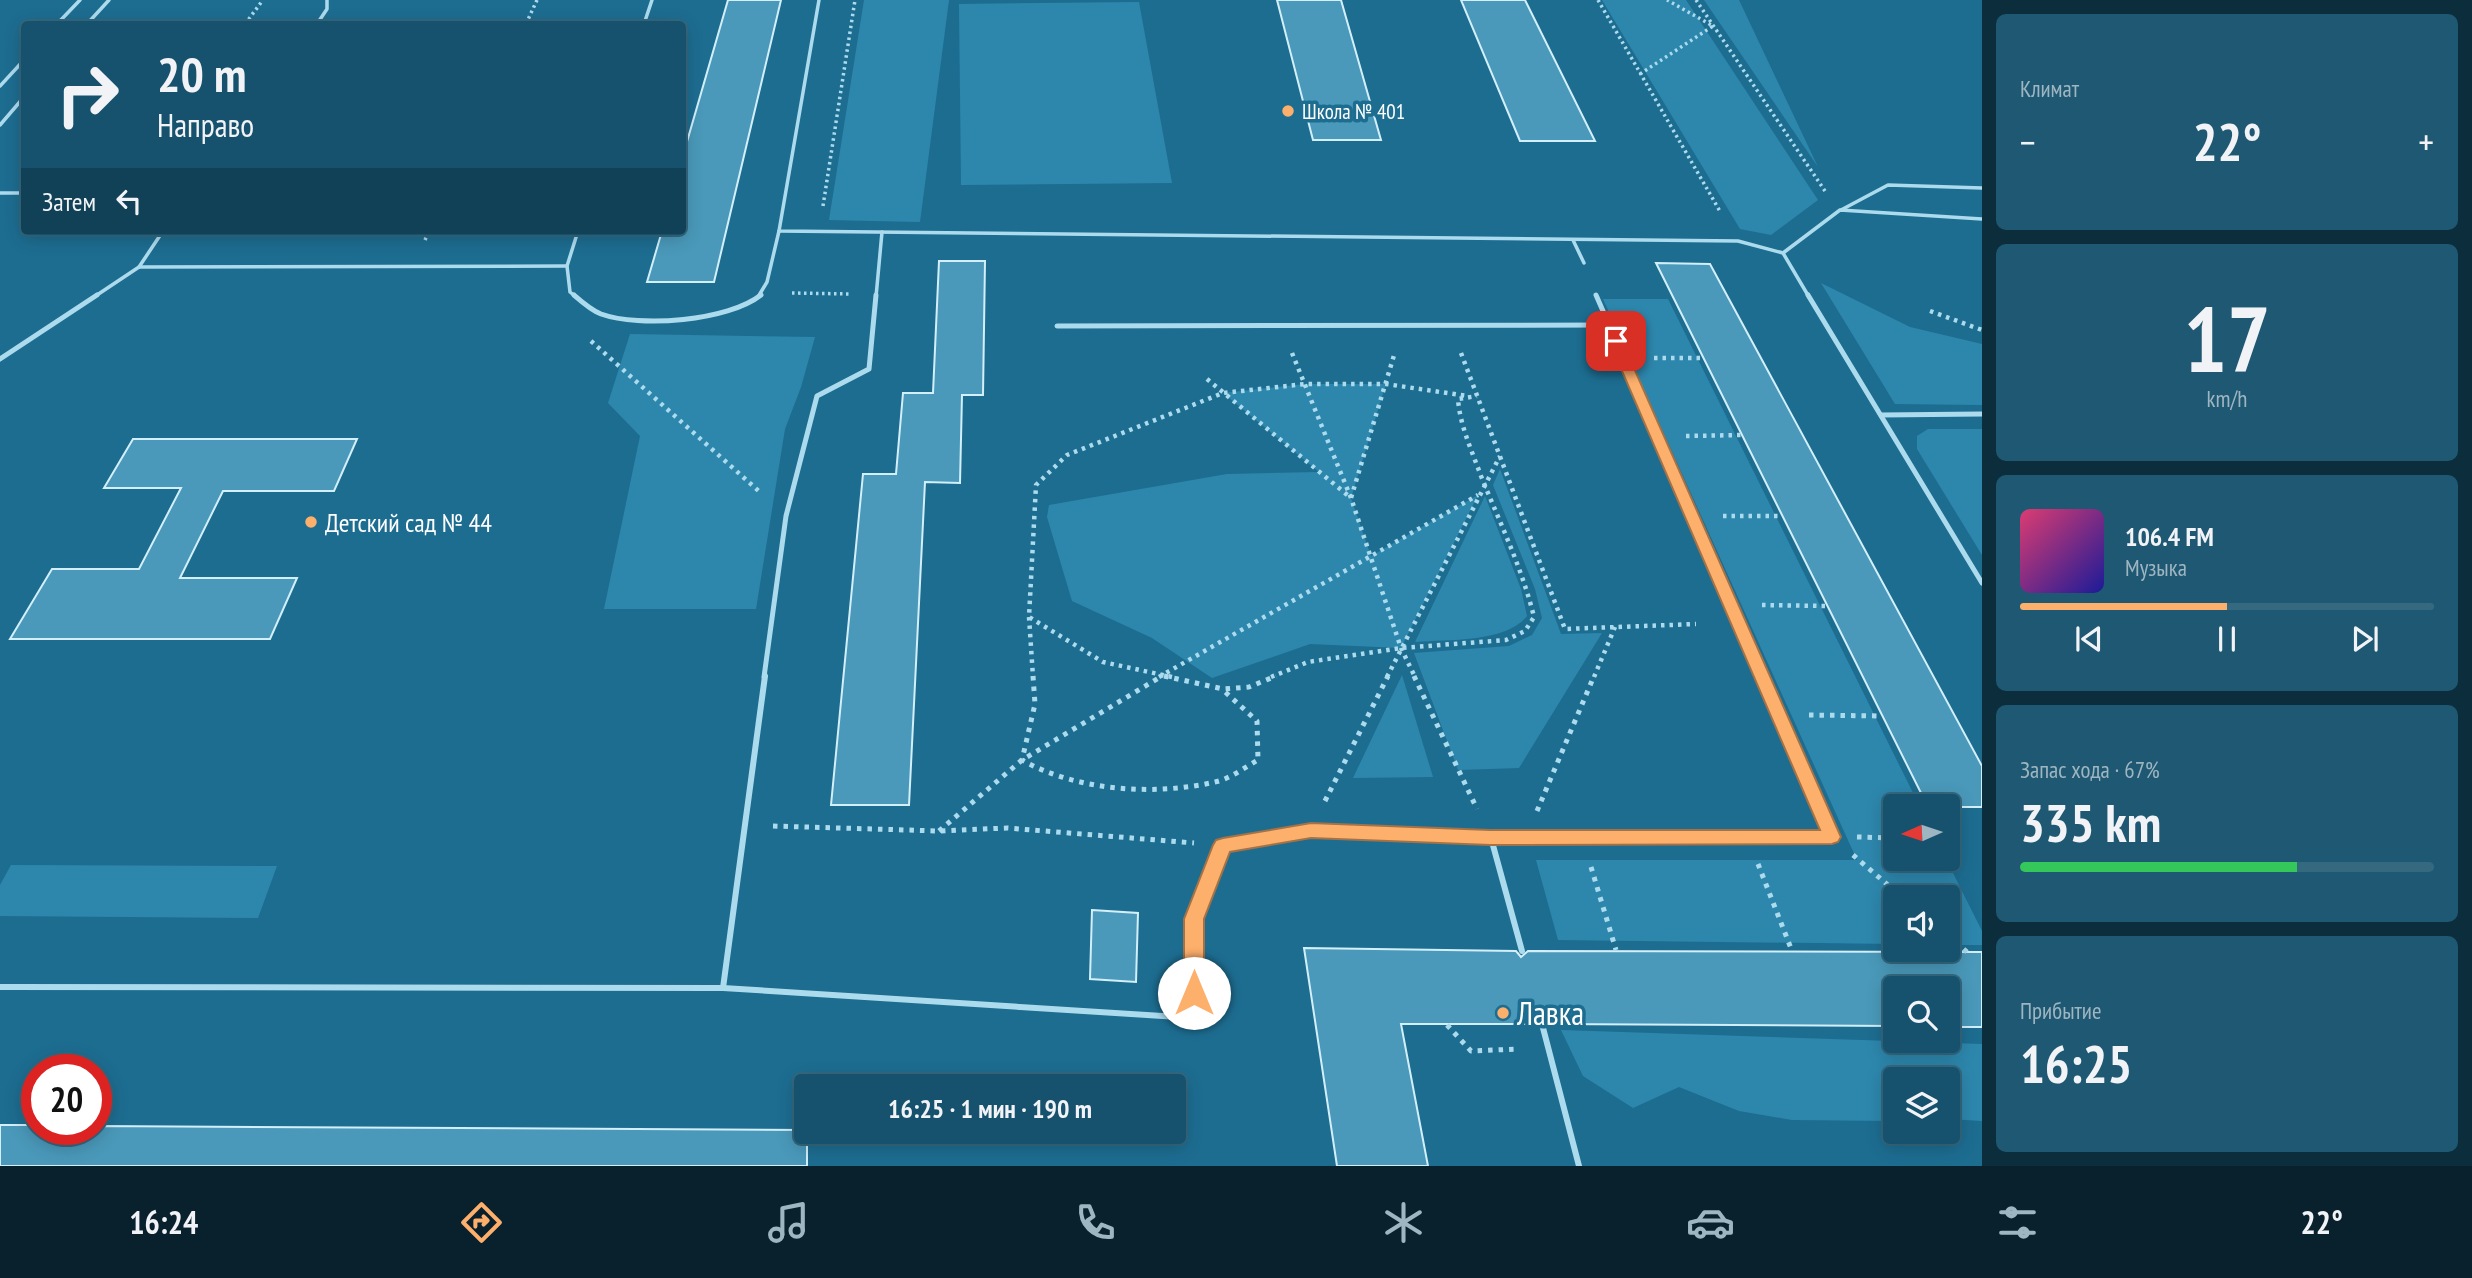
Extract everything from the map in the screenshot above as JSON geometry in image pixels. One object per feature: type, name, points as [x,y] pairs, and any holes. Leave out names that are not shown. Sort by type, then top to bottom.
[{"type":"lane","points":[[60,21],[80,0]]},
{"type":"lane","points":[[91,21],[109,0]]},
{"type":"lane","points":[[319,21],[327,9],[327,0]]},
{"type":"lane","points":[[645,21],[652,0]]},
{"type":"lane","points":[[577,235],[566,265],[570,292],[601,314],[632,318],[709,317],[743,308],[763,293],[779,231],[819,0]]},
{"type":"lane","points":[[0,86],[21,63]]},
{"type":"lane","points":[[0,125],[21,100]]},
{"type":"lane","points":[[1783,253],[1840,210],[1888,185],[1982,188]]},
{"type":"lane","points":[[0,192],[21,192]]},
{"type":"lane","points":[[1840,210],[1982,219]]},
{"type":"lane","points":[[779,231],[1738,241],[1783,253],[1982,583]]},
{"type":"lane","points":[[723,988],[786,516],[817,396],[869,369],[883,232]]},
{"type":"lane","points":[[0,359],[139,267],[160,235]]},
{"type":"lane","points":[[1573,240],[1584,263]]},
{"type":"lane","points":[[139,267],[566,265]]},
{"type":"lane","points":[[0,987],[723,988],[1194,1018],[1194,919],[1223,845],[1311,830],[1490,838],[1832,837],[1596,295]]},
{"type":"lane","points":[[1057,326],[1608,325]]},
{"type":"lane","points":[[1881,415],[1982,414]]},
{"type":"lane","points":[[1490,838],[1522,951]]},
{"type":"lane","points":[[1542,1024],[1579,1166]]},
{"type":"path","points":[[247,21],[263,0]]},
{"type":"path","points":[[527,21],[537,0]]},
{"type":"path","points":[[819,231],[855,0]]},
{"type":"path","points":[[1598,0],[1738,241]]},
{"type":"path","points":[[1667,0],[1713,26]]},
{"type":"path","points":[[1696,0],[1823,189],[1840,210]]},
{"type":"path","points":[[1640,74],[1713,26]]},
{"type":"path","points":[[763,293],[877,294]]},
{"type":"path","points":[[1930,312],[1982,330]]},
{"type":"path","points":[[1280,325],[1351,498],[1401,648],[1490,838]]},
{"type":"path","points":[[1351,498],[1404,325]]},
{"type":"path","points":[[1450,325],[1565,629],[1696,624]]},
{"type":"path","points":[[584,334],[786,516]]},
{"type":"path","points":[[1623,358],[1702,358]]},
{"type":"path","points":[[1208,379],[1351,498]]},
{"type":"path","points":[[1022,760],[1035,704],[1029,617],[1035,485],[1067,454],[1223,393],[1304,384],[1386,384],[1477,396]]},
{"type":"path","points":[[1029,617],[1103,662],[1223,690],[1250,687],[1308,662],[1401,648],[1506,640],[1525,631],[1534,617],[1527,588],[1486,482],[1466,439],[1456,405],[1458,399],[1467,396]]},
{"type":"path","points":[[1657,436],[1741,435]]},
{"type":"path","points":[[1311,830],[1500,456]]},
{"type":"path","points":[[939,831],[1022,760],[1163,675],[1478,495]]},
{"type":"path","points":[[1692,516],[1782,516]]},
{"type":"path","points":[[1730,604],[1827,606]]},
{"type":"path","points":[[1526,838],[1615,627]]},
{"type":"path","points":[[1022,760],[1038,769],[1083,782],[1150,790],[1218,782],[1258,760],[1257,721],[1223,690]]},
{"type":"path","points":[[1779,715],[1882,716]]},
{"type":"path","points":[[746,825],[939,831],[1007,828],[1223,845]]},
{"type":"path","points":[[1747,837],[1792,951]]},
{"type":"path","points":[[1832,837],[1883,838]]},
{"type":"path","points":[[1832,837],[1888,885]]},
{"type":"path","points":[[1582,838],[1616,950]]},
{"type":"path","points":[[1960,946],[1967,952]]},
{"type":"path","points":[[1447,1025],[1471,1051],[1548,1048]]},
{"type":"shaded area","points":[[864,0],[949,0],[920,222],[829,220]]},
{"type":"shaded area","points":[[1602,0],[1686,0],[1818,200],[1771,235],[1740,229]]},
{"type":"shaded area","points":[[1704,0],[1739,0],[1818,167]]},
{"type":"shaded area","points":[[1139,2],[1172,183],[961,185],[959,4]]},
{"type":"shaded area","points":[[1821,283],[1910,327],[1982,344],[1982,405],[1895,404]]},
{"type":"shaded area","points":[[1603,299],[1668,299],[1914,794],[1883,794],[1883,872],[1952,872],[1959,885],[1883,885],[1883,944],[1558,940],[1536,860],[1857,860]]},
{"type":"shaded area","points":[[630,334],[815,337],[801,387],[785,429],[756,609],[604,609],[640,436],[608,403]]},
{"type":"shaded area","points":[[1305,384],[1386,384],[1351,498],[1371,556],[1478,495],[1401,648],[1310,644],[1212,678],[1152,638],[1072,601],[1047,517],[1049,505],[1227,474],[1319,472],[1223,393]]},
{"type":"shaded area","points":[[1928,429],[1982,429],[1982,555],[1917,449],[1917,436]]},
{"type":"shaded area","points":[[1500,469],[1561,634],[1602,633],[1519,768],[1458,770],[1414,653],[1509,646],[1532,635],[1542,618],[1535,589],[1493,485]]},
{"type":"shaded area","points":[[1485,496],[1521,589],[1527,616],[1518,625],[1491,635],[1415,642]]},
{"type":"shaded area","points":[[1402,675],[1433,777],[1353,778]]},
{"type":"shaded area","points":[[11,865],[277,866],[258,918],[0,916],[0,885]]},
{"type":"shaded area","points":[[1960,887],[1982,931],[1982,945],[1960,945]]},
{"type":"shaded area","points":[[1561,1030],[1883,1041],[1883,1053],[1960,1053],[1960,1043],[1982,1044],[1982,1121],[1960,1120],[1960,1067],[1883,1067],[1883,1121],[1792,1120],[1739,1111],[1679,1087],[1633,1108],[1583,1076]]},
{"type":"building","points":[[728,0],[781,0],[714,282],[647,282],[661,235],[686,235],[686,145]]},
{"type":"building","points":[[1277,0],[1341,0],[1381,140],[1313,140]]},
{"type":"building","points":[[1461,0],[1525,0],[1595,141],[1520,141]]},
{"type":"building","points":[[939,261],[985,261],[983,395],[962,395],[960,483],[925,482],[909,805],[831,805],[863,474],[896,474],[903,393],[933,393]]},
{"type":"building","points":[[1656,263],[1710,264],[1982,766],[1982,807],[1960,807],[1960,794],[1922,794]]},
{"type":"building","points":[[133,439],[357,439],[334,491],[223,491],[180,578],[297,578],[270,639],[10,639],[52,569],[139,569],[181,488],[104,488]]},
{"type":"building","points":[[1092,910],[1138,913],[1136,982],[1090,979]]},
{"type":"building","points":[[1304,948],[1516,951],[1521,957],[1528,951],[1883,952],[1883,962],[1960,962],[1960,952],[1982,952],[1982,1027],[1960,1027],[1960,976],[1883,976],[1883,1026],[1548,1024],[1541,1018],[1536,1024],[1401,1024],[1428,1166],[1337,1166]]},
{"type":"building","points":[[0,1125],[21,1125],[21,1145],[112,1145],[112,1126],[794,1130],[794,1144],[807,1144],[807,1166],[0,1166]]},
{"type":"place","name":"Школа № 401","points":[[1288,111]]},
{"type":"place","name":"Детский сад № 44","points":[[311,522]]},
{"type":"place","name":"Лавка","points":[[1503,1013]]},
{"type":"route","points":[[1194,993],[1194,919],[1223,845],[1311,830],[1490,838],[1832,837],[1616,341]]}]
